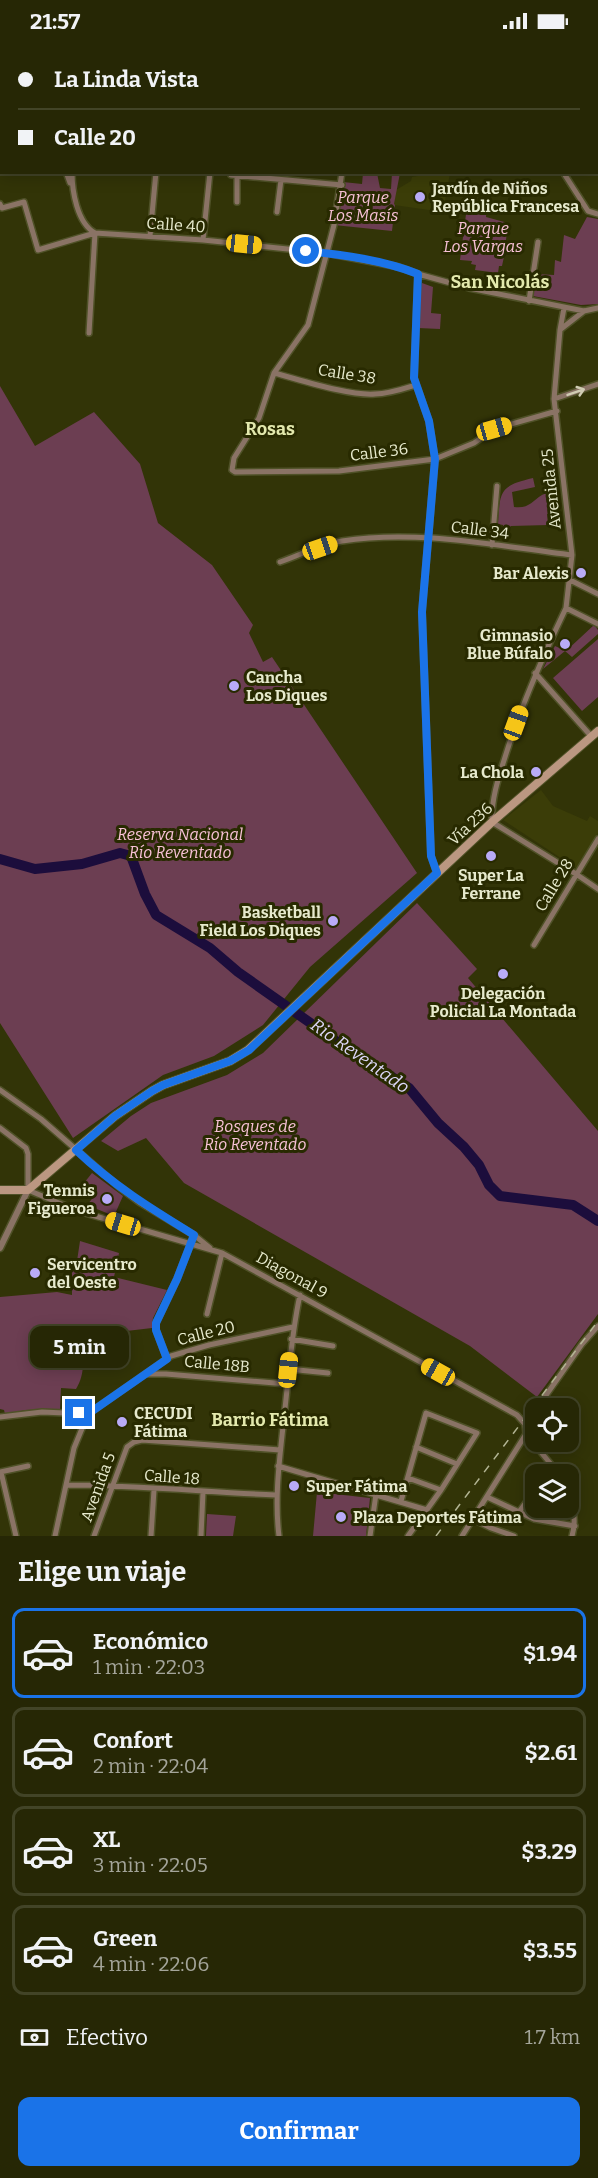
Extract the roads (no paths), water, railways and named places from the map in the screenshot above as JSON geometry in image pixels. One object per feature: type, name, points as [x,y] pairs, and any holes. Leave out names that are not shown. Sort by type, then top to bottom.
[{"type":"main road","name":"Vía 236","points":[[28,1190],[115,1116],[152,1091],[230,1061],[249,1050],[492,822],[598,731]]},
{"type":"main road","points":[[0,1190],[28,1190]]},
{"type":"street","points":[[67,174],[85,225],[95,232],[89,333]]},
{"type":"street","points":[[72,174],[72,190]]},
{"type":"street","points":[[150,236],[156,174]]},
{"type":"street","points":[[203,240],[210,174]]},
{"type":"street","points":[[274,373],[308,325],[334,225],[342,174]]},
{"type":"street","points":[[564,174],[588,211],[598,214]]},
{"type":"street","points":[[237,202],[234,176],[342,185]]},
{"type":"street","points":[[277,212],[281,180]]},
{"type":"street","name":"Calle 40","points":[[0,204],[2,208],[24,202],[38,250],[95,232],[203,240],[326,253],[389,264],[469,288],[528,301],[584,311],[597,309]]},
{"type":"street","points":[[528,301],[538,242]]},
{"type":"street","points":[[418,274],[414,378],[429,421],[435,459],[422,612],[431,856],[437,873]]},
{"type":"street","name":"Avenida 25","points":[[492,822],[491,810],[497,782],[535,673],[566,608],[570,580],[572,555],[554,399],[564,308]]},
{"type":"street","points":[[560,330],[584,311]]},
{"type":"street","name":"Calle 38","points":[[274,373],[352,392],[374,394],[416,385]]},
{"type":"street","name":"Calle 36","points":[[274,373],[259,418],[234,458],[232,470],[235,472],[339,471],[435,459],[474,443],[494,429],[557,411]]},
{"type":"street","points":[[554,399],[598,384]]},
{"type":"street","points":[[492,545],[498,486]]},
{"type":"street","name":"Calle 34","points":[[280,562],[339,541],[389,536],[429,538],[572,555]]},
{"type":"street","points":[[570,580],[598,594]]},
{"type":"street","points":[[566,608],[598,624]]},
{"type":"street","points":[[535,673],[591,736]]},
{"type":"street","points":[[492,822],[598,890]]},
{"type":"street","name":"Calle 28","points":[[534,945],[598,839]]},
{"type":"street","points":[[0,1090],[41,1119],[98,1170],[139,1202],[194,1235],[211,1249]]},
{"type":"street","points":[[0,1128],[26,1148],[28,1154],[28,1190],[0,1248]]},
{"type":"street","name":"Diagonal 9","points":[[28,1190],[78,1211],[222,1253],[517,1415],[525,1424]]},
{"type":"street","points":[[167,1359],[156,1330],[156,1323],[194,1235]]},
{"type":"street","points":[[207,1314],[222,1253]]},
{"type":"street","points":[[279,1536],[276,1496],[278,1466],[291,1338],[300,1295]]},
{"type":"street","points":[[544,1398],[582,1344],[598,1326]]},
{"type":"street","name":"Calle 20","points":[[88,1414],[143,1374],[167,1359],[190,1349],[293,1327]]},
{"type":"street","points":[[291,1338],[333,1346]]},
{"type":"street","points":[[288,1370],[328,1373]]},
{"type":"street","name":"Calle 18B","points":[[143,1374],[288,1384]]},
{"type":"street","points":[[0,1417],[42,1412],[88,1414],[74,1448],[54,1536]]},
{"type":"street","points":[[401,1502],[426,1413],[477,1433],[441,1490],[408,1536]]},
{"type":"street","points":[[462,1536],[525,1436]]},
{"type":"street","name":"Avenida 5","points":[[94,1536],[128,1447],[134,1442],[142,1440],[280,1450]]},
{"type":"street","points":[[416,1447],[457,1464]]},
{"type":"street","points":[[541,1452],[551,1464]]},
{"type":"street","points":[[16,1536],[1,1472],[28,1466]]},
{"type":"street","points":[[278,1466],[427,1510]]},
{"type":"street","points":[[408,1478],[441,1490]]},
{"type":"street","name":"Calle 18","points":[[66,1485],[112,1485],[154,1490],[276,1496]]},
{"type":"street","points":[[151,1536],[154,1490]]},
{"type":"street","points":[[201,1536],[203,1492]]},
{"type":"street","points":[[370,1536],[376,1494]]},
{"type":"street","points":[[487,1497],[534,1519],[574,1526]]},
{"type":"street","points":[[519,1512],[525,1504]]},
{"type":"street","points":[[572,1536],[573,1518]]},
{"type":"street","points":[[473,1519],[514,1536]]},
{"type":"waterway","name":"Rio Reventado","points":[[0,859],[35,869],[82,864],[120,853],[131,856],[145,894],[156,915],[210,948],[238,972],[336,1041],[409,1088],[438,1123],[464,1147],[479,1165],[489,1185],[500,1196],[573,1205],[598,1221]]},
{"type":"railway","points":[[436,1536],[598,1321]]},
{"type":"place","name":"Jardín de Niños República Francesa","points":[[420,197]]},
{"type":"place","name":"Bar Alexis","points":[[581,573]]},
{"type":"place","name":"Gimnasio Blue Búfalo","points":[[565,644]]},
{"type":"place","name":"Cancha Los Diques","points":[[234,686]]},
{"type":"place","name":"La Chola","points":[[536,772]]},
{"type":"place","name":"Super La Ferrane","points":[[491,856]]},
{"type":"place","name":"Basketball Field Los Diques","points":[[333,921]]},
{"type":"place","name":"Delegación Policial La Montada","points":[[503,974]]},
{"type":"place","name":"Tennis Figueroa","points":[[107,1199]]},
{"type":"place","name":"Servicentro del Oeste","points":[[35,1273]]},
{"type":"place","name":"CECUDI Fátima","points":[[122,1422]]},
{"type":"place","name":"Super Fátima","points":[[294,1486]]},
{"type":"place","name":"Plaza Deportes Fátima","points":[[341,1517]]},
{"type":"district","name":"San Nicolás","points":[[500,282]]},
{"type":"district","name":"Rosas","points":[[270,429]]},
{"type":"district","name":"Barrio Fátima","points":[[270,1420]]},
{"type":"park label","name":"Parque Los Masís","points":[[363,206]]},
{"type":"park label","name":"Parque Los Vargas","points":[[483,237]]},
{"type":"park label","name":"Reserva Nacional Río Reventado","points":[[180,843]]},
{"type":"park label","name":"Bosques de Río Reventado","points":[[255,1135]]}]
